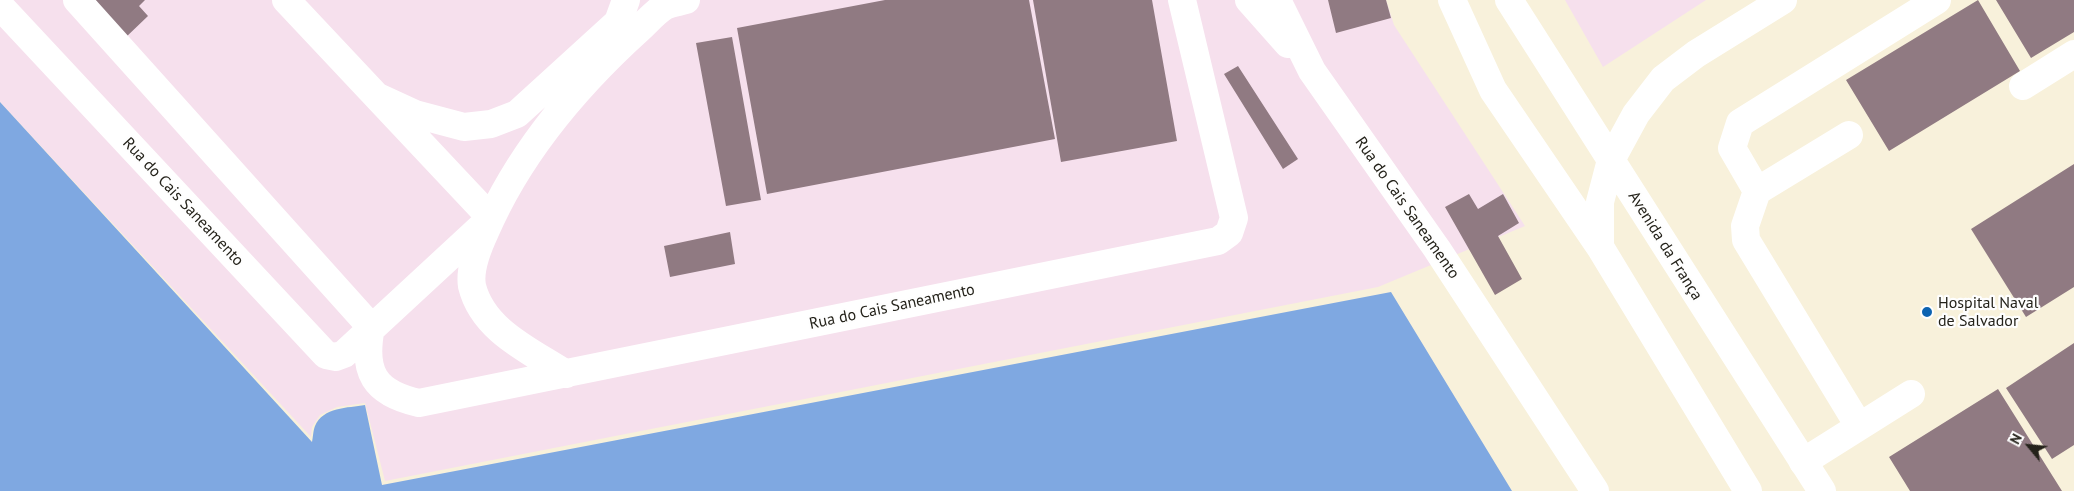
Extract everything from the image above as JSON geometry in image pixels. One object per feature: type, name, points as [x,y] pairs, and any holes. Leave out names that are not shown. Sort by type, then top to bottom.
[{"type":"main road","points":[[77,0],[371,327]]},
{"type":"main road","points":[[286,0],[490,218]]},
{"type":"main road","points":[[378,97],[415,114],[464,126],[491,124],[517,114],[618,22],[626,0]]},
{"type":"main road","name":"Rua do Cais Saneamento","points":[[371,327],[368,357],[373,375],[384,389],[398,398],[419,402],[566,374],[1218,241],[1230,233],[1234,218],[1182,0]]},
{"type":"main road","points":[[1250,0],[1312,71]]},
{"type":"main road","name":"Rua do Cais Saneamento","points":[[1277,0],[1312,71],[1437,249],[1545,411],[1595,491]]},
{"type":"main road","points":[[1300,0],[1312,71]]},
{"type":"main road","points":[[1452,0],[1493,90],[1600,247],[1748,491]]},
{"type":"main road","name":"Avenida da França","points":[[1509,0],[1822,491]]},
{"type":"main road","points":[[1600,247],[1600,202],[1611,160],[1636,114],[1663,79],[1696,54],[1783,0]]},
{"type":"main road","points":[[1757,191],[1732,148],[1740,123],[1937,0]]},
{"type":"main road","name":"Rua do Cais Saneamento","points":[[566,374],[500,332],[486,316],[477,301],[472,284],[473,266],[478,246],[490,218],[540,136],[598,67],[670,2]]},
{"type":"main road","name":"Rua do Cais Saneamento","points":[[0,6],[326,355],[336,357],[344,354],[490,218]]},
{"type":"main road","points":[[2023,86],[2074,54]]},
{"type":"main road","points":[[1849,135],[1757,191],[1745,226],[1746,240],[1859,426]]},
{"type":"main road","points":[[1803,462],[1910,394]]},
{"type":"shaded area","points":[[0,0],[1386,0],[1394,25],[1525,226],[1378,287],[385,481],[365,403],[337,407],[320,415],[312,427],[311,437],[0,102]]},
{"type":"shaded area","points":[[1565,0],[1706,0],[1603,67]]},
{"type":"water","points":[[0,102],[312,442],[315,426],[324,415],[344,408],[365,405],[382,485],[1391,292],[1512,491],[0,491]]},
{"type":"building","points":[[87,0],[145,0],[139,6],[148,16],[124,39]]},
{"type":"building","points":[[885,0],[1029,0],[1055,139],[767,194],[737,28]]},
{"type":"building","points":[[1033,0],[1152,0],[1177,141],[1061,162]]},
{"type":"building","points":[[1328,0],[1386,0],[1391,18],[1336,33]]},
{"type":"building","points":[[1978,0],[2020,71],[1889,151],[1846,80]]},
{"type":"building","points":[[1996,0],[2074,0],[2074,32],[2031,58]]},
{"type":"building","points":[[732,37],[761,200],[726,206],[696,43]]},
{"type":"building","points":[[1238,66],[1298,159],[1283,169],[1224,74]]},
{"type":"building","points":[[2074,164],[2074,287],[2026,317],[1971,229]]},
{"type":"building","points":[[1469,194],[1478,209],[1503,194],[1519,223],[1498,236],[1522,279],[1495,295],[1445,207]]},
{"type":"building","points":[[730,232],[735,264],[670,277],[664,246]]},
{"type":"building","points":[[2074,343],[2074,445],[2052,459],[2006,388]]},
{"type":"building","points":[[1998,389],[2062,491],[1910,491],[1889,457]]},
{"type":"place","name":"Hospital Naval de Salvador","points":[[1927,312]]}]
